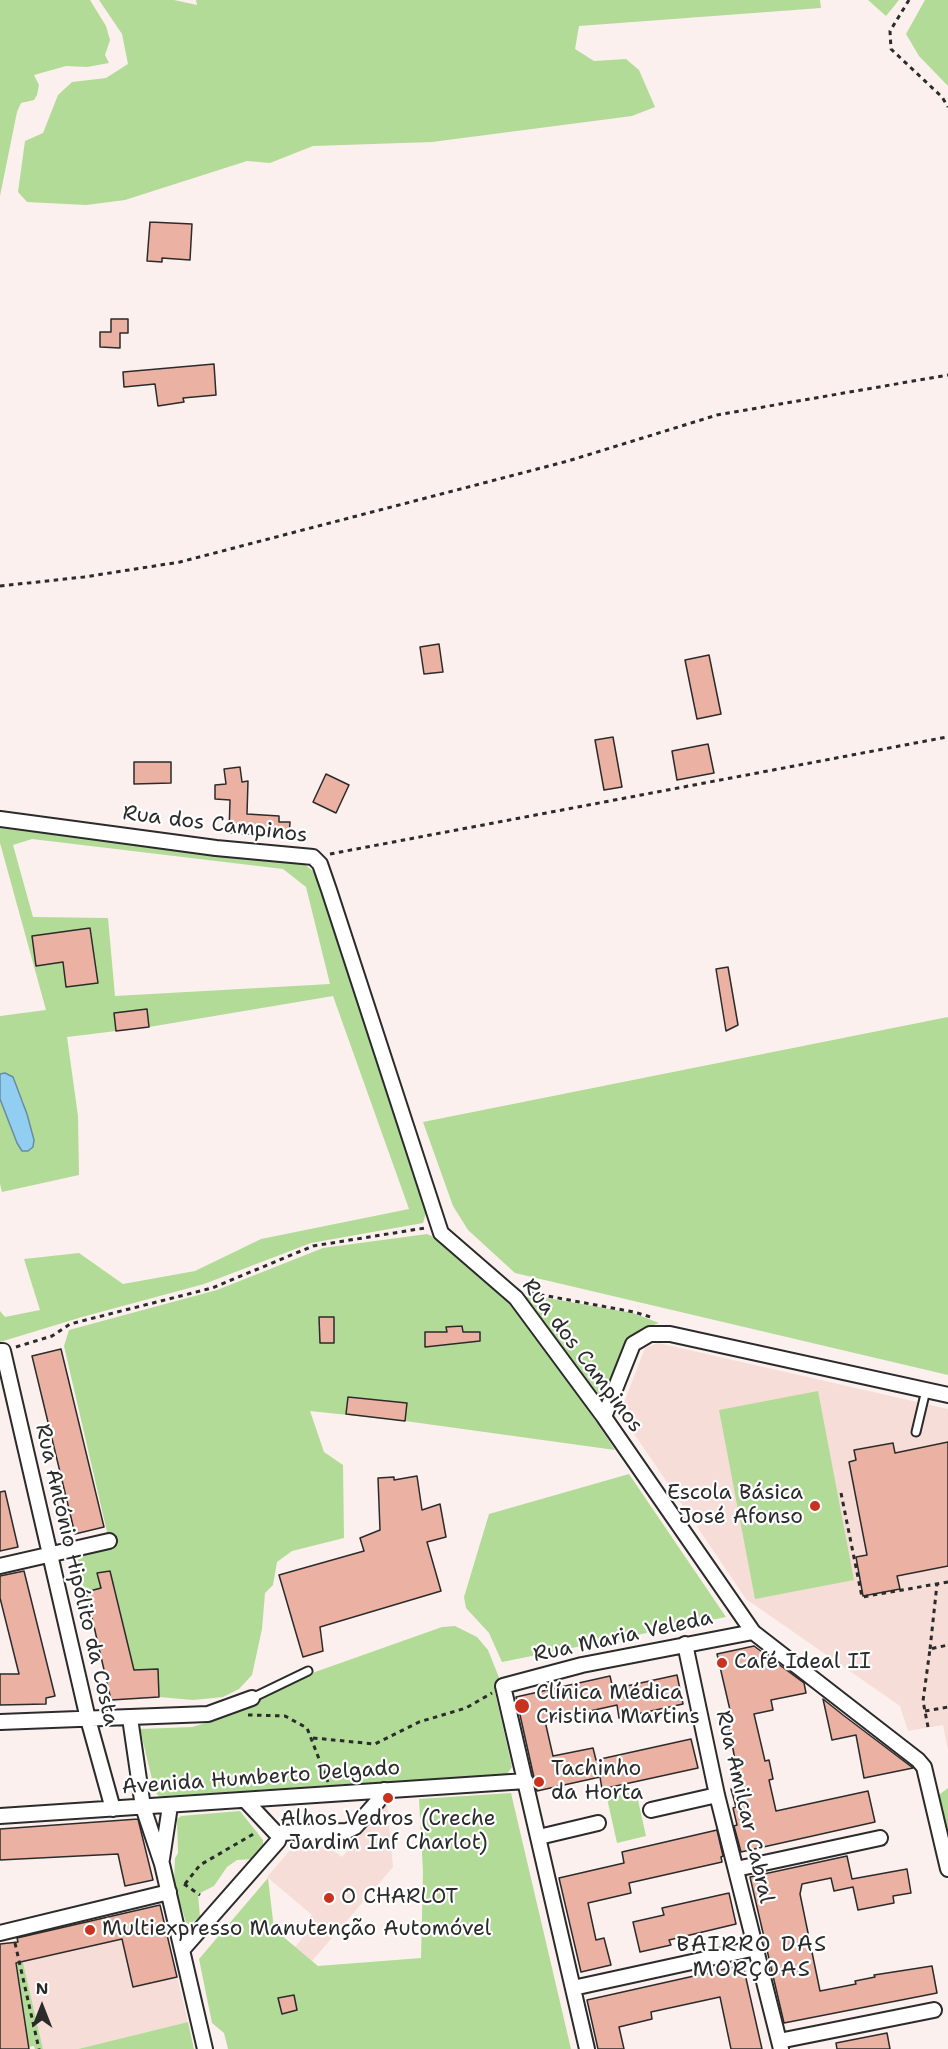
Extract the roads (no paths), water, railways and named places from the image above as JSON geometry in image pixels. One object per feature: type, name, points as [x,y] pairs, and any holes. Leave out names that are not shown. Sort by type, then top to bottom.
[{"type":"street","name":"Rua dos Campinos","points":[[0,819],[216,848],[314,857],[320,864],[329,890],[441,1233],[507,1288],[604,1417],[753,1632],[924,1767],[948,1869]]},
{"type":"street","points":[[604,1417],[633,1344],[650,1335],[670,1334],[948,1395]]},
{"type":"street","name":"Rua António Hipólito da Costa","points":[[1,1351],[88,1719],[112,1809]]},
{"type":"street","points":[[0,1566],[109,1540]]},
{"type":"street","name":"Rua Maria Veleda","points":[[526,1780],[503,1686],[582,1665],[753,1632]]},
{"type":"street","name":"Rua Amilcar Cabral","points":[[685,1644],[717,1795],[780,2045]]},
{"type":"street","points":[[0,1722],[208,1714],[252,1698]]},
{"type":"street","points":[[130,1718],[143,1807],[162,1864],[205,2049]]},
{"type":"street","points":[[526,1780],[587,2049]]},
{"type":"street","name":"Avenida Humberto Delgado","points":[[0,1816],[526,1780]]},
{"type":"street","points":[[245,1800],[272,1832],[280,1834],[352,1829],[378,1801],[384,1790]]},
{"type":"street","points":[[651,1810],[717,1795]]},
{"type":"street","points":[[162,1864],[170,1806]]},
{"type":"street","points":[[539,1837],[598,1823]]},
{"type":"street","points":[[183,1950],[278,1841],[280,1834]]},
{"type":"street","points":[[736,1869],[880,1838]]},
{"type":"street","points":[[0,1933],[169,1893]]},
{"type":"street","points":[[573,1988],[756,1948]]},
{"type":"street","points":[[780,2045],[934,2010]]},
{"type":"lane","points":[[916,1432],[926,1390]]},
{"type":"lane","points":[[252,1698],[308,1671]]},
{"type":"water","points":[[5,1073],[13,1077],[27,1114],[34,1140],[33,1147],[28,1151],[22,1151],[17,1143],[0,1099],[0,1074]]},
{"type":"place","name":"Escola Básica José Afonso","points":[[815,1506]]},
{"type":"place","name":"Café Ideal II","points":[[722,1663]]},
{"type":"place","name":"Clínica Médica Cristina Martins","points":[[522,1706]]},
{"type":"place","name":"Tachinho da Horta","points":[[539,1782]]},
{"type":"place","name":"Alhos Vedros (Creche Jardim Inf Charlot)","points":[[388,1798]]},
{"type":"place","name":"O CHARLOT","points":[[329,1898]]},
{"type":"place","name":"Multiexpresso Manutenção Automóvel","points":[[90,1930]]},
{"type":"district","name":"BAIRRO DAS MORÇOAS","points":[[752,1958]]}]
